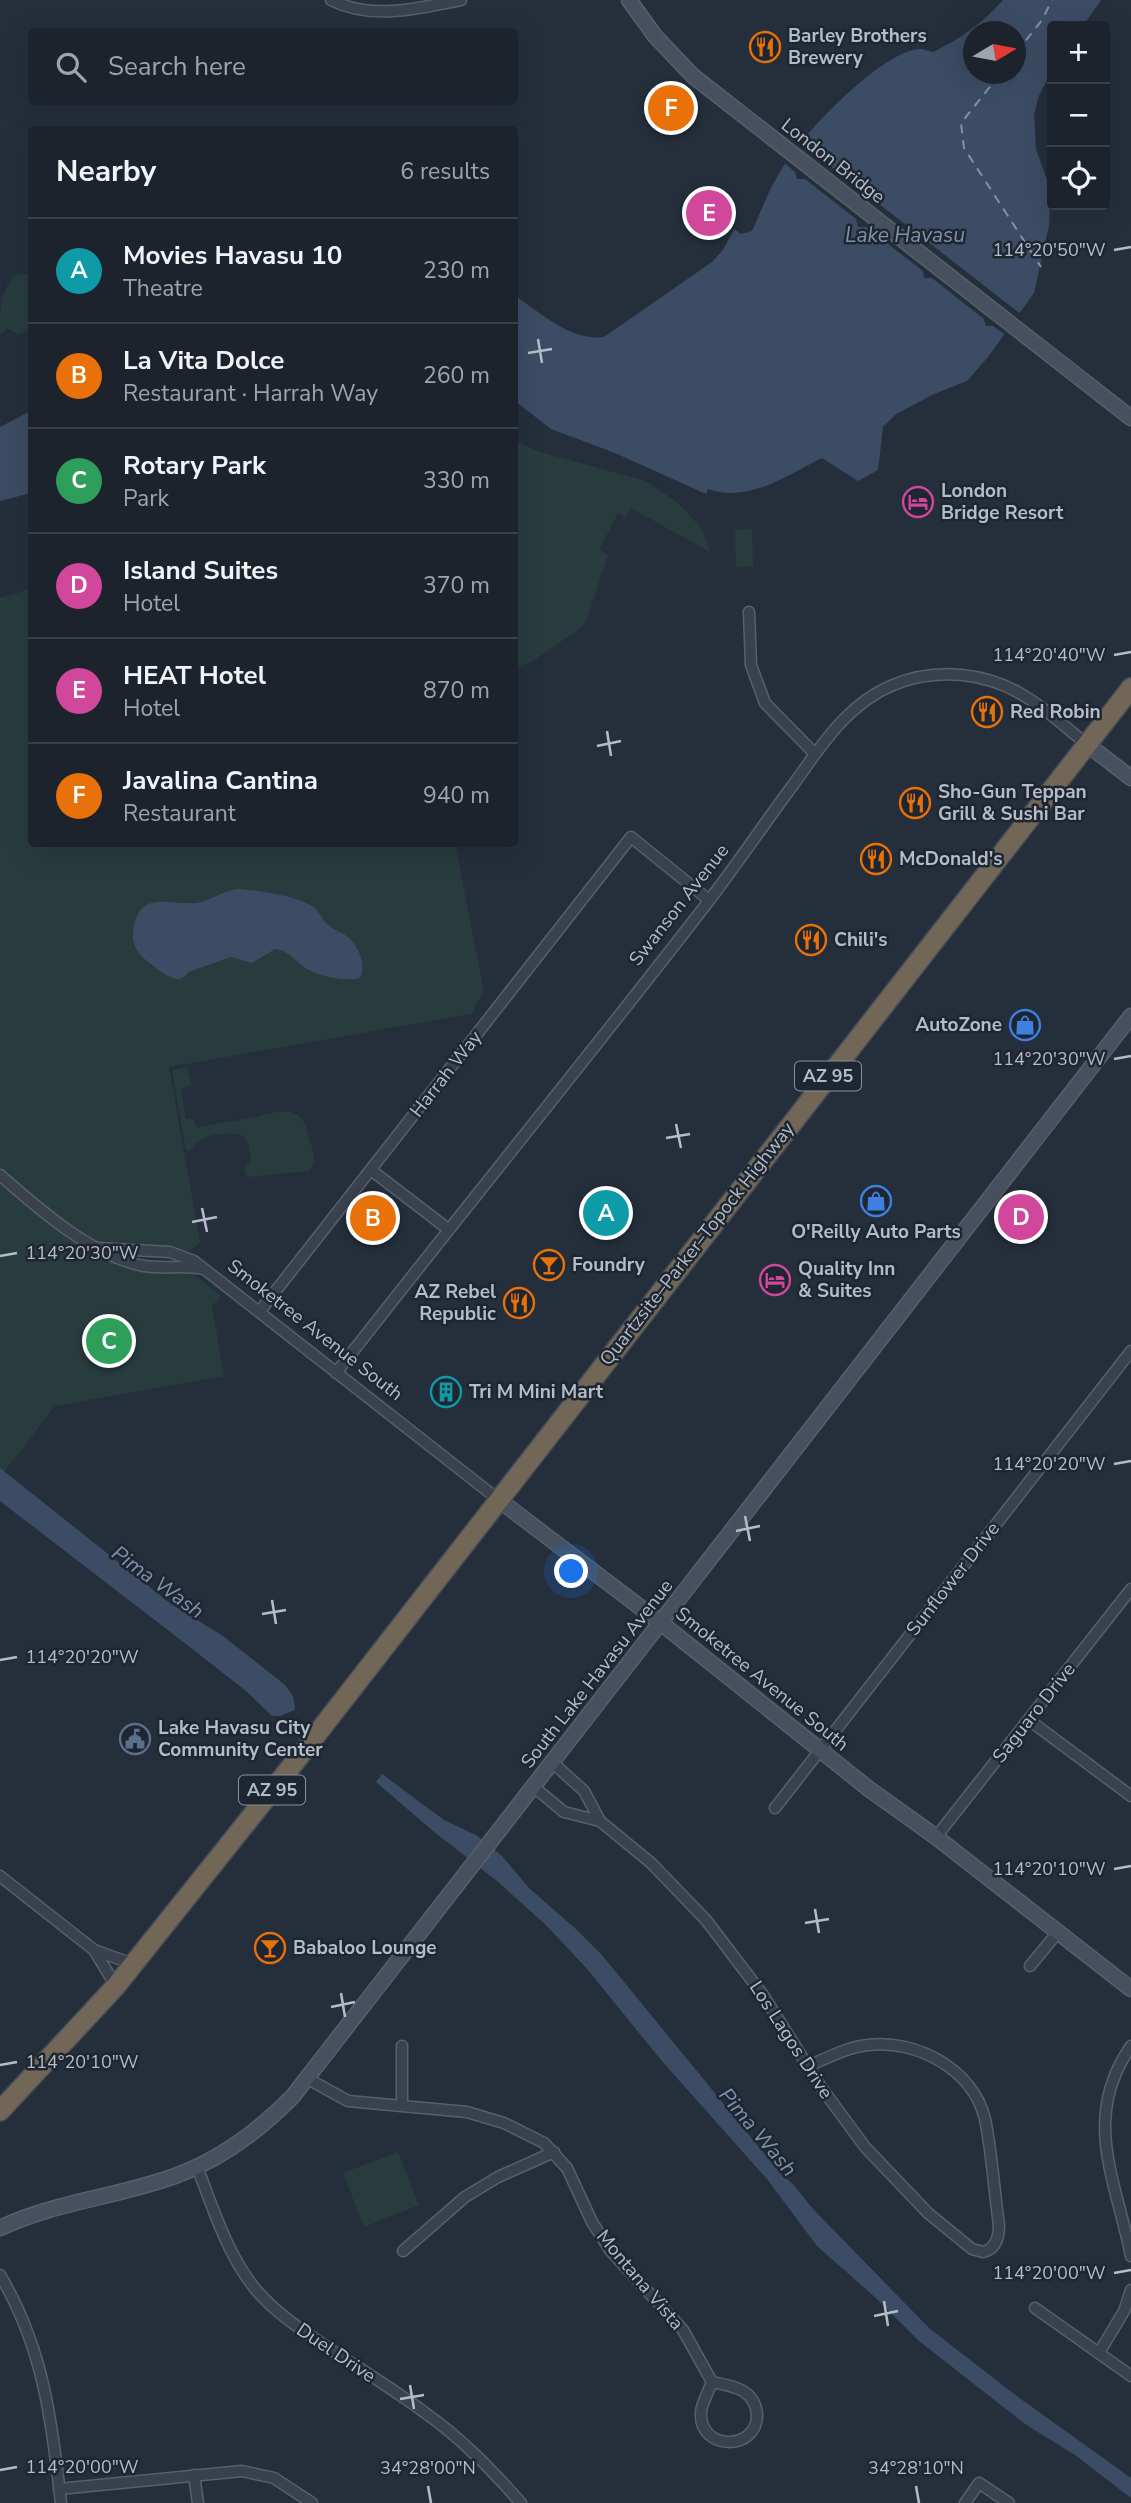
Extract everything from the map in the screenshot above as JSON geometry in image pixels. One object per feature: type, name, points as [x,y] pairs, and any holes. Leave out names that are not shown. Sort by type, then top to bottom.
[{"type":"highway","name":"Quartzsite–Parker–Topock Highway","points":[[134,1964],[1131,688]]},
{"type":"highway","name":"AZ 95","points":[[0,2111],[134,1964]]},
{"type":"main road","name":"London Bridge","points":[[629,0],[651,32],[673,57],[1131,418]]},
{"type":"main road","name":"Swanson Avenue","points":[[1088,745],[1131,778]]},
{"type":"main road","name":"South Lake Havasu Avenue","points":[[0,2228],[34,2214],[151,2184],[197,2167],[239,2144],[277,2113],[308,2079],[1131,1016]]},
{"type":"main road","name":"Smoketree Avenue South","points":[[499,1500],[661,1623],[869,1789],[1131,1989]]},
{"type":"street","points":[[331,0],[348,7],[385,13],[461,0]]},
{"type":"street","points":[[749,612],[751,664],[765,704],[815,754]]},
{"type":"street","name":"Swanson Avenue","points":[[336,1373],[709,900],[841,721],[870,696],[905,681],[943,674],[981,678],[1017,691],[1088,745]]},
{"type":"street","name":"Harrah Way","points":[[260,1311],[631,837],[709,900]]},
{"type":"street","points":[[371,1170],[448,1229]]},
{"type":"street","name":"Smoketree Avenue South","points":[[0,1175],[54,1218],[116,1258],[145,1266],[204,1269]]},
{"type":"street","name":"Smoketree Avenue South","points":[[97,1248],[170,1252],[186,1257],[260,1311],[499,1500]]},
{"type":"street","name":"Sunflower Drive","points":[[775,1808],[1131,1351]]},
{"type":"street","name":"Saguaro Drive","points":[[936,1838],[1131,1589]]},
{"type":"street","points":[[1029,1720],[1131,1796]]},
{"type":"street","name":"Los Lagos Drive","points":[[553,1763],[584,1791],[600,1821],[651,1863],[706,1920],[763,1995],[808,2066],[842,2117],[889,2175],[928,2213],[972,2249],[986,2252],[995,2245],[999,2228],[984,2118],[977,2100],[960,2078],[930,2055],[895,2044],[857,2046],[808,2066]]},
{"type":"street","name":"Los Lagos Drive","points":[[534,1787],[564,1812],[600,1821]]},
{"type":"street","points":[[0,1876],[94,1950],[134,1964]]},
{"type":"street","points":[[1030,1966],[1058,1932]]},
{"type":"street","points":[[94,1950],[116,1986]]},
{"type":"street","points":[[402,2046],[402,2106]]},
{"type":"street","points":[[1131,2046],[1118,2066],[1110,2087],[1103,2132],[1106,2155],[1131,2256]]},
{"type":"street","name":"Montana Vista","points":[[308,2079],[348,2101],[447,2109],[486,2117],[530,2134],[554,2152],[571,2175],[592,2222],[606,2243],[679,2325],[712,2382]]},
{"type":"street","points":[[403,2251],[465,2197],[498,2177],[554,2152]]},
{"type":"street","name":"Duel Drive","points":[[197,2167],[231,2252],[248,2280],[264,2298],[294,2325],[425,2412],[457,2437],[488,2465],[521,2503]]},
{"type":"street","points":[[0,2274],[20,2314],[41,2371],[53,2430],[61,2503]]},
{"type":"street","points":[[1099,2353],[1124,2311],[1131,2290]]},
{"type":"street","points":[[1035,2308],[1131,2376]]},
{"type":"street","points":[[712,2382],[740,2389],[754,2403],[756,2423],[744,2439],[731,2443],[718,2441],[704,2427],[702,2407],[712,2382]]},
{"type":"street","points":[[59,2489],[236,2471],[262,2474],[280,2482],[312,2503]]},
{"type":"street","points":[[194,2475],[198,2503]]},
{"type":"street","points":[[965,2503],[979,2483],[1009,2503]]},
{"type":"green space","points":[[20,273],[28,275],[28,330],[19,335],[7,328],[0,335],[1,309],[8,284]]},
{"type":"green space","points":[[518,442],[540,452],[646,481],[678,503],[702,529],[710,552],[631,508],[625,518],[618,513],[599,550],[608,555],[587,619],[582,627],[530,663],[518,666]]},
{"type":"green space","points":[[752,529],[753,566],[736,567],[735,530]]},
{"type":"green space","points":[[28,590],[28,847],[456,847],[484,991],[471,1014],[169,1067],[200,1242],[190,1251],[97,1241],[57,1215],[0,1170],[0,598]]},
{"type":"green space","points":[[187,1067],[192,1085],[181,1089],[186,1119],[193,1118],[197,1128],[273,1113],[293,1113],[299,1116],[306,1128],[314,1160],[312,1168],[309,1171],[247,1177],[244,1168],[251,1160],[249,1148],[245,1138],[238,1134],[219,1134],[205,1138],[186,1151],[172,1070]]},
{"type":"green space","points":[[0,1180],[104,1257],[191,1272],[221,1296],[212,1306],[224,1376],[55,1406],[0,1477]]},
{"type":"green space","points":[[398,2152],[419,2205],[364,2227],[343,2173]]},
{"type":"water","name":"Lake Havasu","points":[[1003,0],[1101,0],[1086,21],[1047,21],[1047,79],[1038,98],[1034,116],[1036,149],[1047,180],[1049,225],[1034,293],[988,357],[967,381],[934,394],[896,414],[883,427],[878,470],[858,481],[822,458],[767,486],[738,493],[708,489],[706,494],[615,453],[551,429],[518,403],[518,298],[568,330],[579,335],[604,337],[712,262],[723,250],[734,229],[741,234],[752,231],[775,180],[795,150],[847,94],[888,62],[906,52],[922,49],[933,52],[963,35],[963,84],[1026,84],[1026,21],[981,21]]},
{"type":"water","points":[[28,413],[28,494],[0,501],[0,427]]},
{"type":"water","points":[[237,889],[287,896],[312,906],[328,925],[354,944],[362,961],[360,978],[339,979],[316,973],[287,953],[275,949],[252,963],[231,957],[175,979],[144,959],[138,952],[133,939],[136,919],[149,904],[201,902]]},
{"type":"water","points":[[0,1468],[171,1604],[223,1636],[285,1685],[293,1696],[295,1710],[272,1716],[246,1691],[0,1501]]},
{"type":"water","points":[[382,1774],[444,1820],[476,1835],[502,1856],[529,1888],[602,1955],[781,2174],[929,2328],[1014,2394],[1131,2478],[1131,2498],[1075,2455],[1025,2424],[919,2341],[877,2299],[817,2246],[767,2179],[661,2060],[588,1970],[546,1925],[497,1881],[376,1782]]},
{"type":"pier","points":[[798,141],[1022,315],[1007,336],[993,326],[986,326],[984,319],[932,278],[924,278],[923,271],[866,227],[858,227],[856,219],[805,179],[797,179],[795,172],[782,161]]},
{"type":"ferry route","points":[[1026,40],[1042,20],[1052,0]]},
{"type":"ferry route","points":[[992,84],[961,123],[964,148],[1041,267]]},
{"type":"place","name":"Barley Brothers Brewery","points":[[765,47]]},
{"type":"place","name":"Javalina Cantina","points":[[671,108]]},
{"type":"place","name":"HEAT Hotel","points":[[709,213]]},
{"type":"place","name":"London Bridge Resort","points":[[918,502]]},
{"type":"place","name":"Red Robin","points":[[987,712]]},
{"type":"place","name":"Sho-Gun Teppan Grill & Sushi Bar","points":[[915,803]]},
{"type":"place","name":"McDonald's","points":[[876,859]]},
{"type":"place","name":"Chili's","points":[[811,940]]},
{"type":"place","name":"AutoZone","points":[[1025,1025]]},
{"type":"place","name":"O'Reilly Auto Parts","points":[[876,1201]]},
{"type":"place","name":"Movies Havasu 10","points":[[606,1213]]},
{"type":"place","name":"Island Suites","points":[[1021,1217]]},
{"type":"place","name":"La Vita Dolce","points":[[373,1218]]},
{"type":"place","name":"Foundry","points":[[549,1265]]},
{"type":"place","name":"Quality Inn & Suites","points":[[775,1280]]},
{"type":"place","name":"AZ Rebel Republic","points":[[519,1303]]},
{"type":"place","name":"Rotary Park","points":[[109,1341]]},
{"type":"place","name":"Tri M Mini Mart","points":[[446,1392]]},
{"type":"place","name":"Lake Havasu City Community Center","points":[[135,1739]]},
{"type":"place","name":"Babaloo Lounge","points":[[270,1948]]},
{"type":"water label","name":"Pima Wash","points":[[158,1582]]},
{"type":"water label","name":"Pima Wash","points":[[758,2132]]}]
